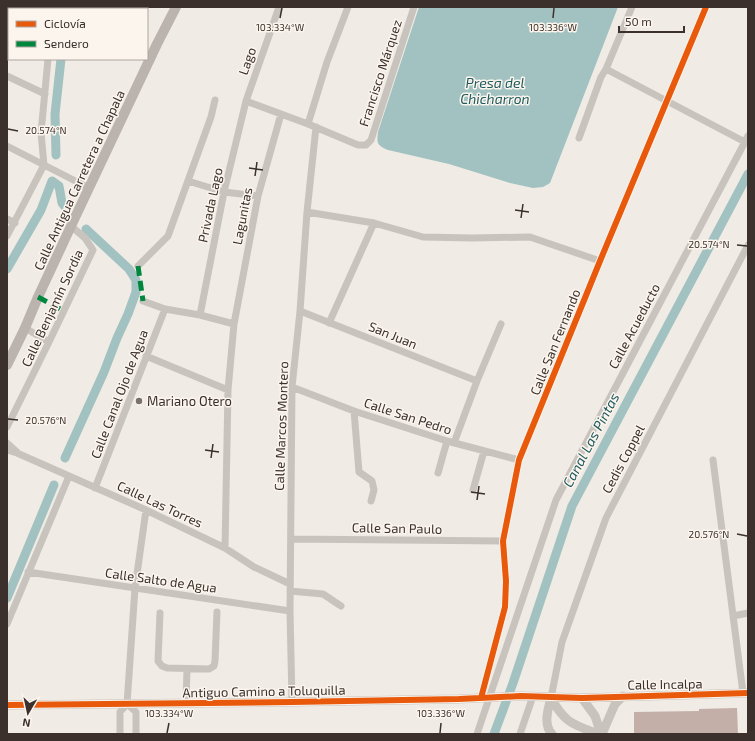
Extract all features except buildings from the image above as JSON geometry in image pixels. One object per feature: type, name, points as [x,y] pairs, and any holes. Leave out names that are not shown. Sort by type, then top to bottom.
[{"type":"main road","name":"Calle Antigua Carretera a Chapala","points":[[7,365],[71,226],[176,7]]},
{"type":"street","name":"Lago","points":[[246,101],[279,7]]},
{"type":"street","points":[[308,124],[327,62],[348,7]]},
{"type":"street","name":"Francisco Márquez","points":[[316,127],[358,145],[366,145],[371,140],[414,7]]},
{"type":"street","points":[[579,138],[601,77],[606,69],[632,7]]},
{"type":"street","name":"Calle San Fernando","points":[[485,698],[506,606],[503,541],[519,460],[706,7]]},
{"type":"street","points":[[7,236],[44,165],[41,133],[48,60]]},
{"type":"street","points":[[606,69],[746,139]]},
{"type":"street","points":[[7,76],[45,94]]},
{"type":"street","points":[[138,266],[168,236],[211,117],[215,100]]},
{"type":"street","points":[[246,101],[316,127]]},
{"type":"street","name":"Privada Lago","points":[[200,315],[224,192],[246,101]]},
{"type":"street","name":"Lagunitas","points":[[225,548],[228,390],[234,324],[258,196],[280,114]]},
{"type":"street","name":"Calle Marcos Montero","points":[[292,702],[290,587],[292,387],[316,127]]},
{"type":"street","name":"Calle Acueducto","points":[[477,734],[485,698],[556,500],[746,139]]},
{"type":"street","points":[[7,146],[89,188]]},
{"type":"street","points":[[188,181],[224,192],[258,196]]},
{"type":"street","points":[[307,212],[374,223],[423,236],[472,238],[530,236],[600,261]]},
{"type":"street","points":[[7,219],[15,223]]},
{"type":"street","points":[[329,323],[374,223]]},
{"type":"street","name":"Calle Benjamín Sordia","points":[[7,427],[50,342],[93,250],[85,238],[71,226]]},
{"type":"street","name":"Cedis Coppel","points":[[551,698],[562,642],[606,518],[748,245]]},
{"type":"street","points":[[143,301],[165,309],[200,315],[234,324]]},
{"type":"street","name":"Calle Canal Ojo de Agua","points":[[96,488],[165,309]]},
{"type":"street","name":"San Juan","points":[[300,311],[477,381]]},
{"type":"street","points":[[438,473],[501,324]]},
{"type":"street","points":[[25,328],[50,342]]},
{"type":"street","points":[[146,356],[228,390]]},
{"type":"street","name":"Calle San Pedro","points":[[292,387],[354,411],[450,442],[519,460]]},
{"type":"street","points":[[354,411],[359,472],[372,481],[374,490],[371,501]]},
{"type":"street","name":"Calle Las Torres","points":[[7,443],[17,453]]},
{"type":"street","name":"Calle Las Torres","points":[[7,450],[17,453],[146,510],[225,548],[254,567],[290,587],[323,594],[341,606]]},
{"type":"street","points":[[473,490],[484,451]]},
{"type":"street","points":[[713,460],[733,616],[745,693]]},
{"type":"street","points":[[7,624],[69,476]]},
{"type":"street","points":[[120,734],[120,712],[127,704],[135,588],[146,510]]},
{"type":"street","name":"Calle San Paulo","points":[[291,539],[503,541]]},
{"type":"street","name":"Calle Salto de Agua","points":[[28,572],[290,611]]},
{"type":"street","points":[[160,614],[158,661],[162,666],[167,668],[209,669],[214,666],[216,661],[217,612]]},
{"type":"street","points":[[733,616],[748,613]]},
{"type":"street","points":[[186,703],[187,669]]},
{"type":"street","name":"Calle Incalpa","points":[[551,698],[745,693]]},
{"type":"street","points":[[520,734],[533,696],[551,698]]},
{"type":"street","name":"Antiguo Camino a Toluquilla","points":[[7,705],[292,702],[533,696]]},
{"type":"street","points":[[602,734],[615,704],[623,696]]},
{"type":"street","points":[[551,698],[547,721],[552,734]]},
{"type":"street","points":[[551,698],[560,712],[573,724],[598,734]]},
{"type":"street","points":[[582,698],[595,716],[602,734]]},
{"type":"street","points":[[127,704],[136,712],[136,734]]},
{"type":"water","name":"Presa del Chicharron","points":[[419,7],[618,7],[550,183],[543,187],[533,188],[510,183],[449,164],[388,150],[379,145],[378,132]]},
{"type":"waterway","points":[[56,155],[55,114],[61,60]]},
{"type":"waterway","name":"Canal Las Pintas","points":[[494,734],[513,683],[572,506],[748,174]]},
{"type":"waterway","points":[[7,269],[41,210],[52,181],[59,186],[62,203],[66,208]]},
{"type":"waterway","points":[[65,458],[104,372],[136,292],[136,280],[129,269],[86,229]]},
{"type":"waterway","points":[[7,598],[54,485]]},
{"type":"marked path","points":[[138,266],[143,301]]},
{"type":"marked path","points":[[38,297],[64,311]]},
{"type":"cycle path","points":[[481,698],[505,607],[506,581],[503,541],[519,460],[706,7]]},
{"type":"cycle path","points":[[7,705],[292,702],[459,699],[521,696],[582,698],[748,693]]},
{"type":"place","name":"Mariano Otero","points":[[139,401]]}]
